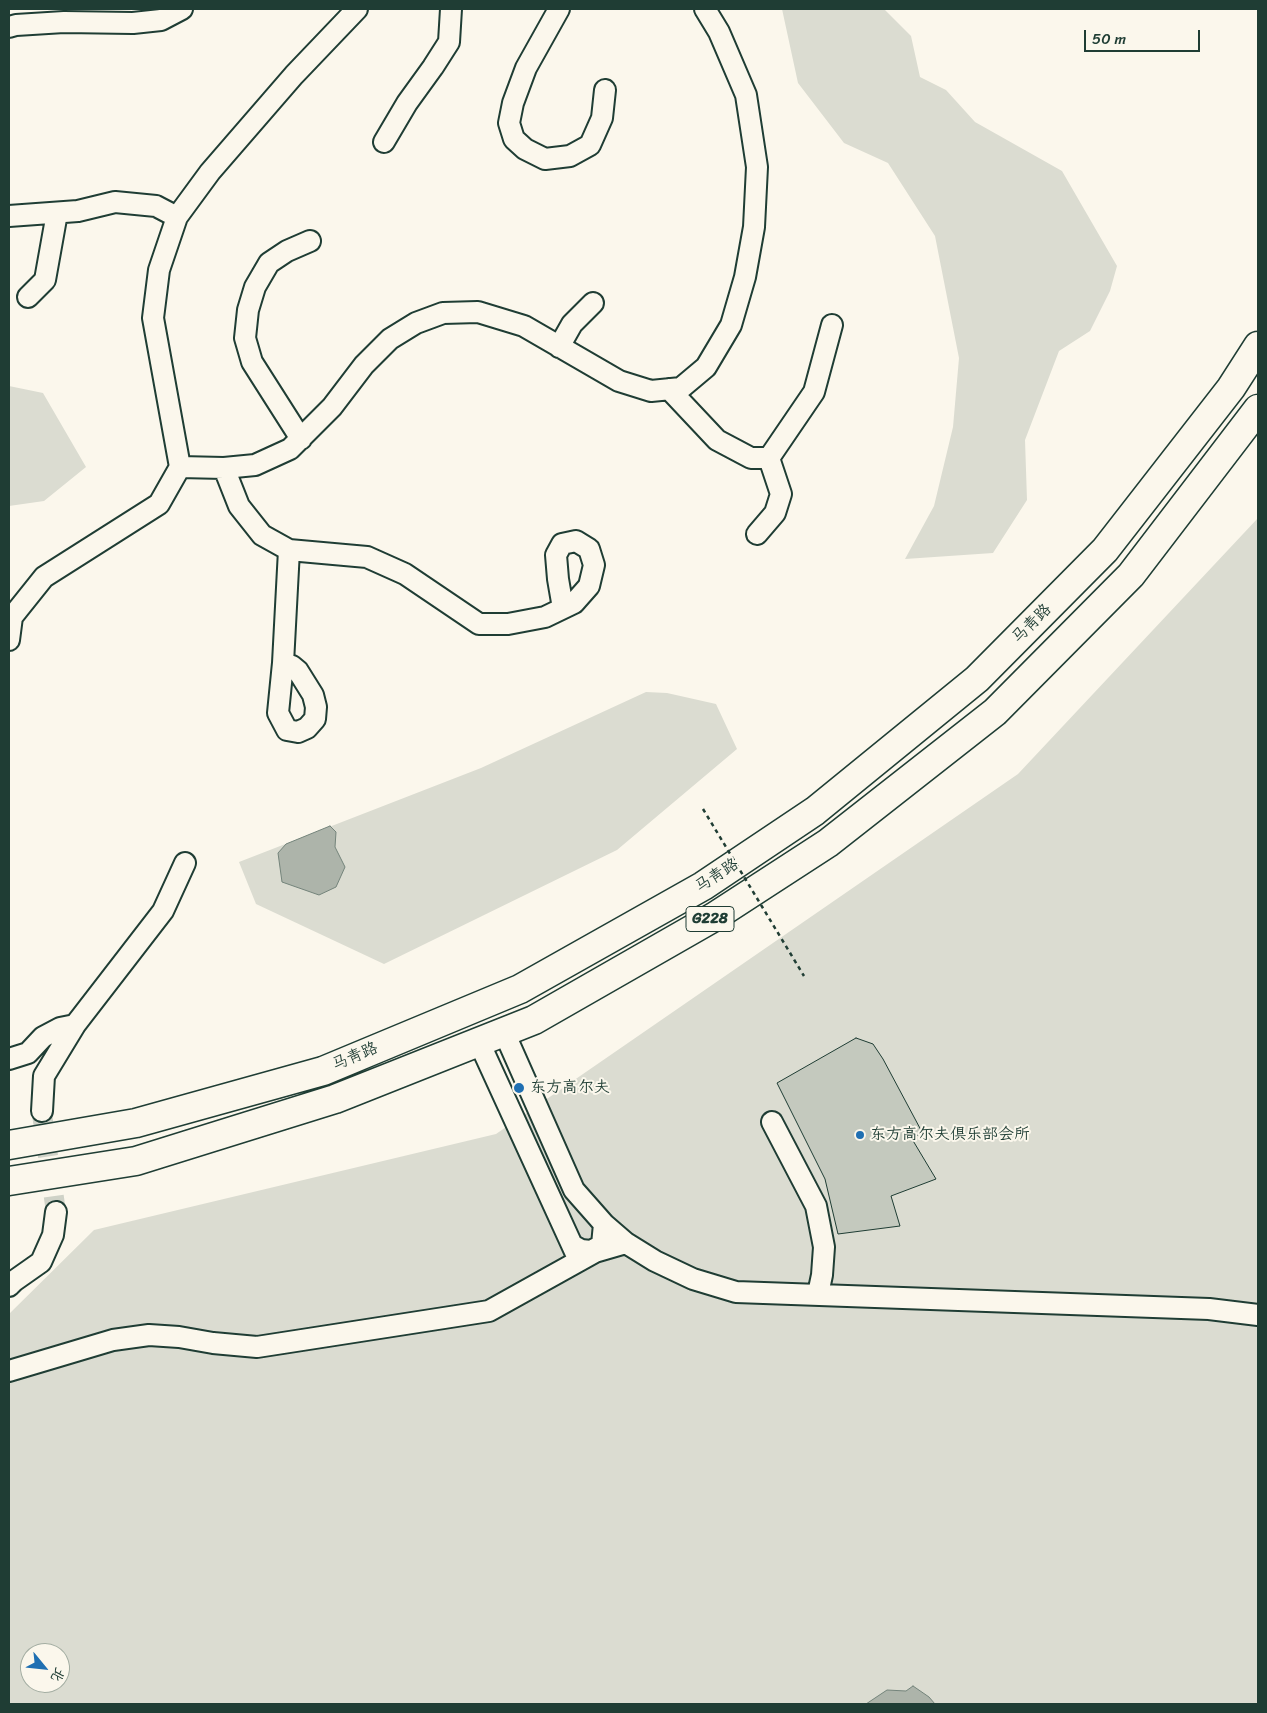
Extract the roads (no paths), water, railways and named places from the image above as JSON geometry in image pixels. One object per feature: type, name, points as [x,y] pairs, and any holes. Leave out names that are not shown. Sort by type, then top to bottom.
[{"type":"highway","name":"马青路","points":[[9,1145],[136,1123],[323,1070],[520,989],[703,886],[815,811],[977,679],[1105,550],[1231,388],[1258,346]]},
{"type":"highway","name":"马青路","points":[[9,1180],[136,1161],[335,1099],[534,1020],[722,912],[828,843],[995,712],[1131,574],[1258,410]]},
{"type":"lane","points":[[9,27],[47,16],[64,22],[133,23],[161,20],[182,9]]},
{"type":"lane","points":[[9,640],[12,617],[44,577],[159,504],[180,467],[153,318],[159,270],[177,217],[210,172],[294,75],[357,9]]},
{"type":"lane","points":[[384,142],[406,103],[449,42],[452,9]]},
{"type":"lane","points":[[559,9],[526,68],[513,103],[509,123],[514,139],[526,149],[545,158],[570,156],[590,145],[602,118],[605,90]]},
{"type":"lane","points":[[180,467],[224,468],[255,465],[290,449],[332,407],[364,364],[390,339],[416,323],[443,313],[478,312],[524,326],[618,381],[651,391],[681,388],[706,368],[731,325],[745,276],[754,227],[757,167],[746,95],[719,32],[705,9]]},
{"type":"lane","points":[[9,216],[78,211],[115,202],[156,206],[177,217]]},
{"type":"lane","points":[[28,297],[45,280],[57,213]]},
{"type":"lane","points":[[300,439],[252,362],[245,338],[248,310],[255,286],[269,263],[287,251],[310,241]]},
{"type":"lane","points":[[559,347],[572,324],[593,303]]},
{"type":"lane","points":[[769,458],[814,392],[832,325]]},
{"type":"lane","points":[[669,389],[717,440],[752,458],[769,458]]},
{"type":"lane","points":[[757,534],[775,513],[782,494],[769,458]]},
{"type":"lane","points":[[224,468],[239,506],[262,535],[289,550],[367,557],[405,574],[479,624],[508,624],[545,618],[563,608]]},
{"type":"lane","points":[[283,664],[289,550]]},
{"type":"lane","points":[[42,1111],[44,1076],[75,1025],[163,911],[185,864]]},
{"type":"lane","points":[[9,1059],[28,1053],[43,1037],[60,1028],[75,1025]]},
{"type":"lane","points":[[504,1032],[574,1190],[604,1224],[626,1243],[655,1261],[693,1279],[736,1292],[1209,1308],[1258,1315]]},
{"type":"lane","points":[[479,1042],[576,1252]]},
{"type":"lane","points":[[772,1122],[816,1206],[824,1247],[822,1276],[818,1294]]},
{"type":"lane","points":[[9,1286],[41,1262],[53,1234],[56,1212]]},
{"type":"lane","points":[[9,1372],[112,1340],[149,1335],[257,1347],[488,1311],[576,1252],[581,1250],[591,1251],[602,1245],[604,1224]]},
{"type":"lane","points":[[576,1252],[595,1252],[626,1243]]},
{"type":"tunnel","points":[[41,1107],[56,1212]]},
{"type":"place","name":"东方高尔夫","points":[[519,1088]]},
{"type":"place","name":"东方高尔夫俱乐部会所","points":[[860,1135]]}]
